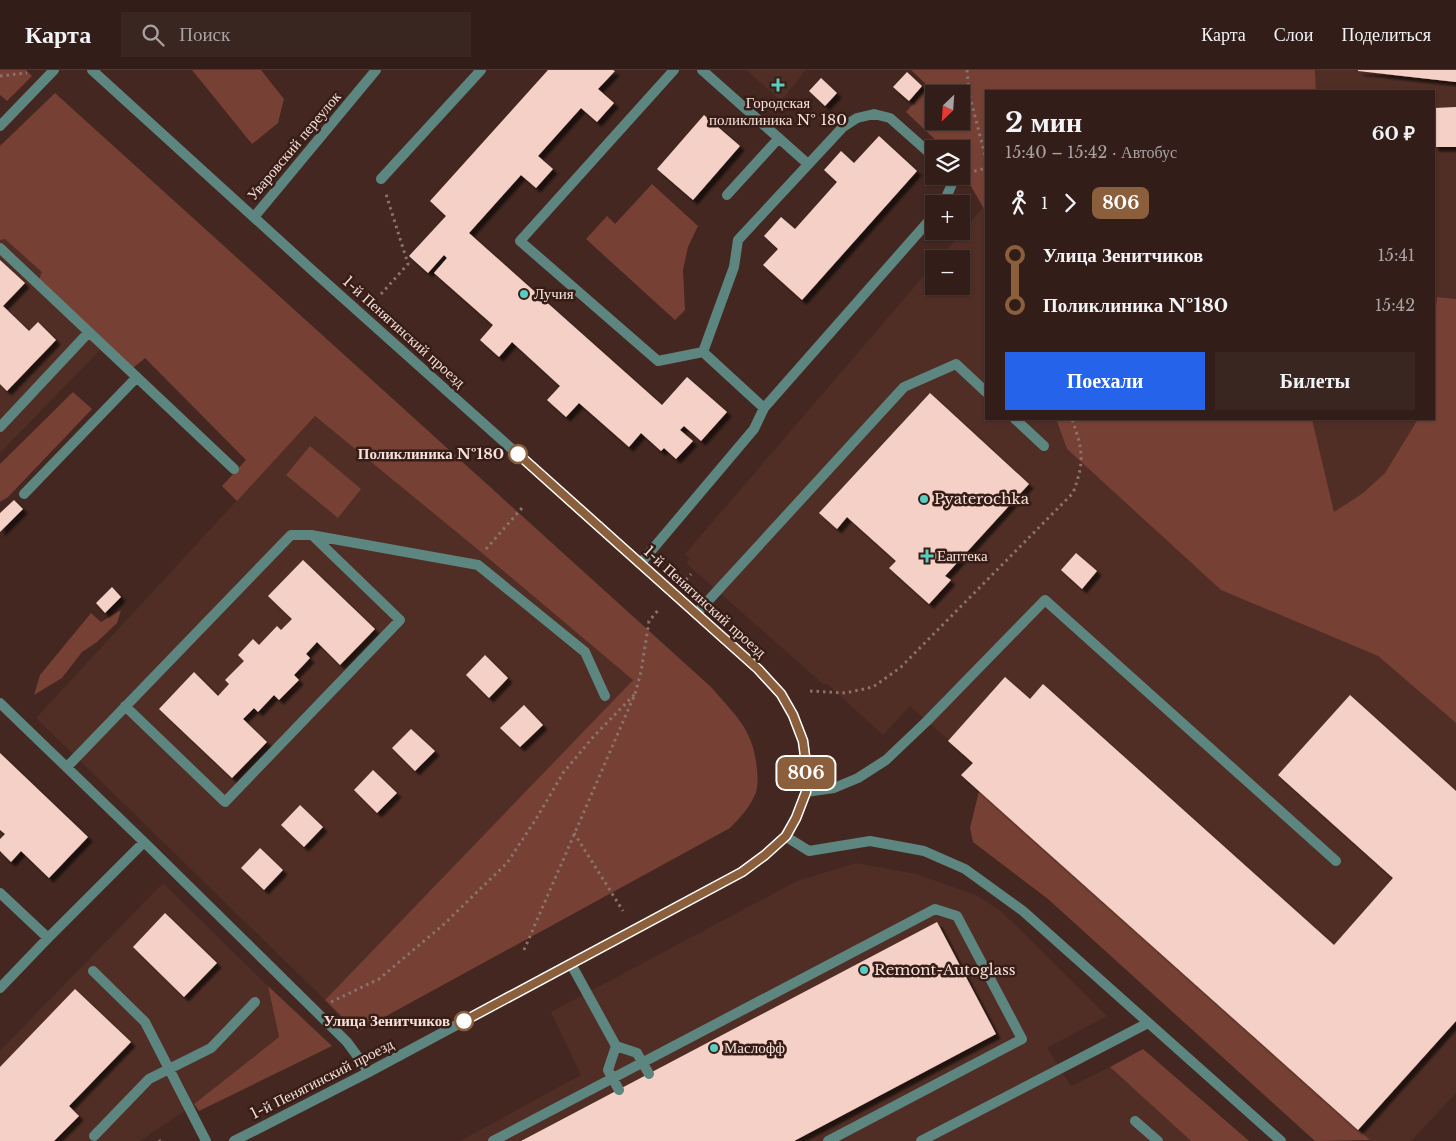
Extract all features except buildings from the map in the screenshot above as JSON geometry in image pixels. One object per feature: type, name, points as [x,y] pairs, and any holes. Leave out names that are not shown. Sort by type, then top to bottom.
[{"type":"street","points":[[0,126],[54,70]]},
{"type":"street","name":"1-й Пенягинский проезд","points":[[92,70],[758,669],[781,694],[793,715],[803,741],[806,764],[806,792],[796,818],[786,836],[742,872],[369,1072],[234,1141]]},
{"type":"street","name":"Уваровский переулок","points":[[254,217],[376,70]]},
{"type":"street","points":[[381,179],[481,70]]},
{"type":"street","points":[[674,70],[520,241],[658,360],[704,352]]},
{"type":"street","points":[[702,70],[808,164]]},
{"type":"street","points":[[704,352],[734,267],[738,240],[843,127],[857,118],[874,114],[890,118],[925,149]]},
{"type":"street","points":[[726,195],[778,138]]},
{"type":"street","points":[[640,564],[754,429],[764,408],[925,225]]},
{"type":"street","points":[[0,248],[234,469]]},
{"type":"street","points":[[0,426],[89,332]]},
{"type":"street","points":[[704,352],[764,408]]},
{"type":"street","points":[[696,614],[904,387],[956,364],[985,391]]},
{"type":"street","points":[[24,494],[137,377]]},
{"type":"street","points":[[1016,420],[1044,446]]},
{"type":"street","points":[[67,767],[291,535],[311,535],[478,565],[584,652],[605,696]]},
{"type":"street","points":[[126,706],[225,802],[400,620],[311,535]]},
{"type":"street","points":[[806,792],[834,788],[858,778],[886,760],[927,721],[1045,600],[1336,860]]},
{"type":"street","points":[[0,703],[347,1042],[369,1072]]},
{"type":"street","points":[[786,836],[809,851],[870,841],[924,851],[965,869],[1023,911],[1281,1141]]},
{"type":"street","points":[[0,988],[144,842]]},
{"type":"street","points":[[0,892],[48,938]]},
{"type":"street","points":[[492,1141],[935,908],[957,916],[1022,1039],[828,1141]]},
{"type":"street","points":[[571,964],[616,1046],[637,1054],[648,1074]]},
{"type":"street","points":[[92,971],[145,1022],[206,1141]]},
{"type":"street","points":[[94,1136],[149,1079],[210,1048],[254,1002]]},
{"type":"street","points":[[921,1141],[1148,1023]]},
{"type":"street","points":[[616,1046],[608,1070],[619,1090]]},
{"type":"street","points":[[1135,1121],[1158,1141]]},
{"type":"path","points":[[967,70],[969,93],[985,155]]},
{"type":"path","points":[[0,76],[33,72]]},
{"type":"path","points":[[970,172],[985,168]]},
{"type":"path","points":[[381,179],[408,264],[381,294]]},
{"type":"path","points":[[810,691],[846,693],[873,687],[901,667],[1073,493],[1080,474],[1082,458],[1080,441],[1072,420]]},
{"type":"path","points":[[473,564],[522,508]]},
{"type":"path","points":[[686,580],[691,574]]},
{"type":"path","points":[[524,950],[635,694],[641,672],[649,621],[660,608]]},
{"type":"path","points":[[313,1009],[342,998],[379,979],[443,925],[479,891],[507,863],[563,773],[594,736],[635,694]]},
{"type":"path","points":[[574,833],[623,911]]},
{"type":"shaded area","points":[[0,70],[26,70],[32,76],[7,101],[0,95]]},
{"type":"shaded area","points":[[192,70],[261,70],[284,99],[278,123],[252,144]]},
{"type":"shaded area","name":"Городская поликлиника № 180","points":[[746,70],[806,70],[781,101]]},
{"type":"shaded area","points":[[911,70],[1315,70],[1316,90],[985,90],[985,214],[970,185],[970,140],[936,140],[906,112],[925,90],[925,130],[970,130],[970,85],[927,85]]},
{"type":"shaded area","points":[[1315,70],[1456,70],[1456,299],[1437,297],[1435,314],[1435,90],[1316,90]]},
{"type":"shaded area","points":[[55,93],[711,687],[736,715],[748,734],[757,770],[757,788],[752,801],[730,828],[357,1032],[325,1000],[633,680],[315,416],[237,501],[222,486],[246,460],[145,358],[133,368],[39,280],[42,272],[5,239],[0,240],[0,146]]},
{"type":"shaded area","points":[[0,143],[163,285],[0,453]]},
{"type":"shaded area","points":[[652,184],[698,226],[688,247],[683,270],[685,310],[675,320],[586,239],[607,216],[615,224]]},
{"type":"shaded area","points":[[983,207],[985,214],[985,420],[1056,420],[1067,449],[1221,590],[1378,656],[1456,723],[1456,1093],[1411,1141],[1371,1141],[961,775],[973,762],[910,706],[883,735],[827,684],[823,684],[686,563],[690,559],[685,554],[925,274],[925,295],[970,295],[970,250],[947,250],[955,240],[970,240],[970,222]]},
{"type":"shaded area","points":[[1437,297],[1456,299],[1456,723],[1378,656],[1221,590],[1067,449],[1056,420],[1312,420],[1334,512],[1363,493],[1385,473],[1417,420],[1435,420],[1435,314]]},
{"type":"shaded area","points":[[73,392],[92,409],[8,497],[0,502],[0,464]]},
{"type":"shaded area","points":[[315,416],[633,680],[325,1000],[36,718]]},
{"type":"shaded area","points":[[1312,420],[1417,420],[1385,473],[1363,493],[1334,512]]},
{"type":"shaded area","points":[[310,446],[361,489],[338,518],[286,475]]},
{"type":"shaded area","points":[[121,610],[117,623],[97,642],[82,652],[62,678],[34,695],[40,675],[91,613],[101,622]]},
{"type":"shaded area","points":[[979,791],[1370,1140],[1315,1141],[1048,899],[973,842],[970,828]]},
{"type":"shaded area","points":[[856,863],[916,874],[976,895],[1001,911],[1107,1016],[1047,1048],[1071,1086],[1110,1067],[1191,1141],[460,1141],[581,1075],[551,1012],[797,881]]},
{"type":"shaded area","points":[[163,883],[268,986],[279,1037],[189,1108],[140,1141],[0,1141],[0,1051]]},
{"type":"shaded area","points":[[268,986],[332,1046],[199,1111],[194,1104],[279,1037]]},
{"type":"shaded area","points":[[1143,1049],[1249,1141],[1191,1141],[1110,1067]]},
{"type":"bus line","name":"806","points":[[464,1021],[742,872],[786,836],[796,818],[806,792],[806,764],[803,741],[793,715],[781,694],[758,669],[518,454]]},
{"type":"place","name":"Городская поликлиника № 180","points":[[778,85]]},
{"type":"place","name":"Лучия","points":[[524,294]]},
{"type":"place","name":"Поликлиника №180","points":[[518,454]]},
{"type":"place","name":"Pyaterochka","points":[[924,499]]},
{"type":"place","name":"Еаптека","points":[[927,556]]},
{"type":"place","name":"Remont-Autoglass","points":[[864,970]]},
{"type":"place","name":"Улица Зенитчиков","points":[[464,1021]]},
{"type":"place","name":"Маслофф","points":[[714,1048]]}]
